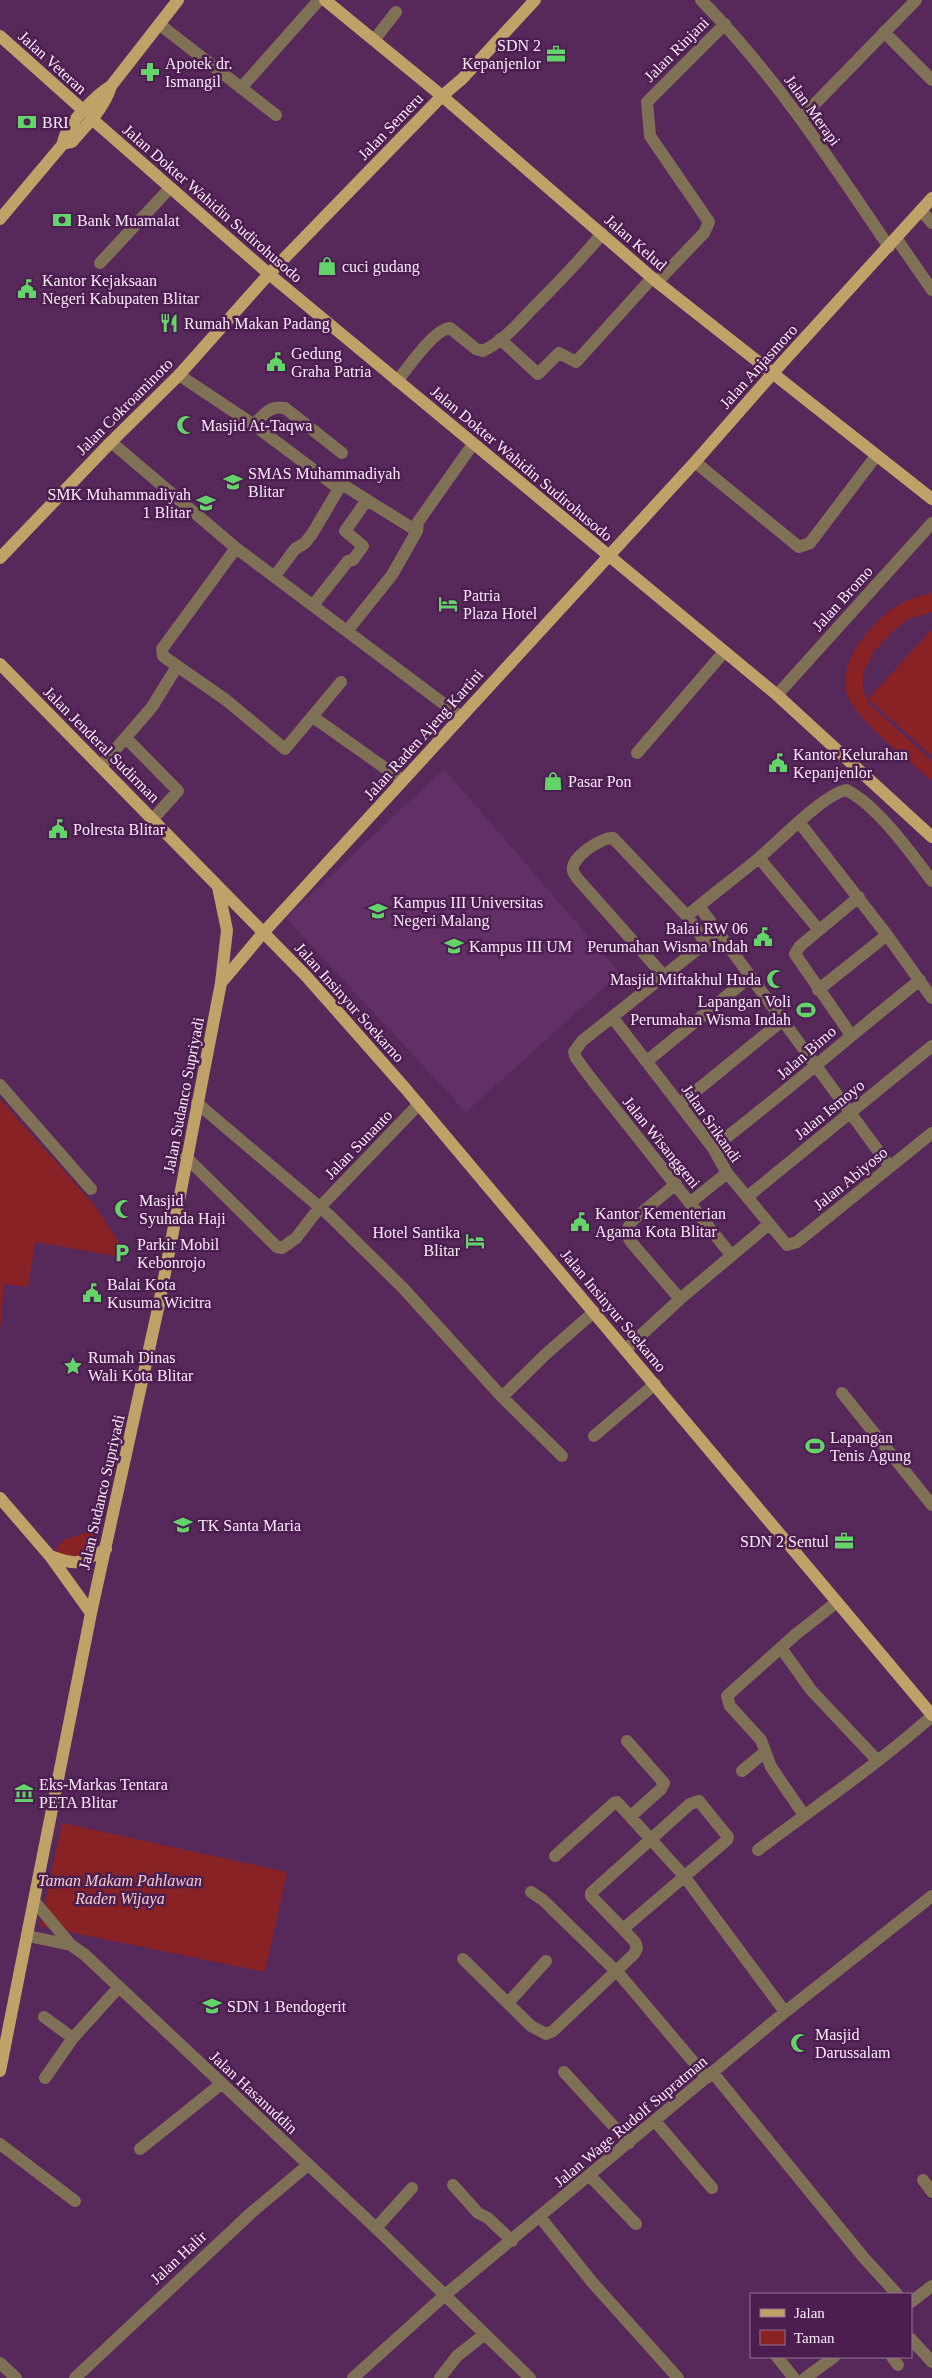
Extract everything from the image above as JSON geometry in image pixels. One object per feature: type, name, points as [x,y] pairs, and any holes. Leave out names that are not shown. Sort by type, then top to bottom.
[{"type":"main road","points":[[0,219],[64,144],[72,142],[88,115],[108,98],[111,86],[178,0]]},
{"type":"main road","name":"Jalan Kelud","points":[[326,0],[442,96],[655,280],[932,499]]},
{"type":"main road","name":"Jalan Semeru","points":[[269,274],[442,96],[462,79],[535,0]]},
{"type":"main road","name":"Jalan Veteran","points":[[0,36],[88,115]]},
{"type":"main road","name":"Jalan Dokter Wahidin Sudirohusodo","points":[[88,115],[269,274],[777,695],[931,837]]},
{"type":"main road","name":"Jalan Anjasmoro","points":[[608,556],[696,462],[772,374],[932,198]]},
{"type":"main road","name":"Jalan Cokroaminoto","points":[[0,558],[178,375],[269,274]]},
{"type":"main road","name":"Jalan Raden Ajeng Kartini","points":[[263,933],[608,556]]},
{"type":"main road","name":"Jalan Jenderal Sudirman","points":[[3,673],[101,766],[263,933]]},
{"type":"main road","points":[[217,884],[227,930],[221,983]]},
{"type":"main road","name":"Jalan Sudanco Supriyadi","points":[[0,2071],[91,1613],[173,1229],[221,983],[263,933]]},
{"type":"main road","name":"Jalan Insinyur Soekarno","points":[[263,933],[306,976],[419,1104],[932,1716]]},
{"type":"main road","points":[[0,1498],[50,1556],[91,1613]]},
{"type":"main road","points":[[50,1556],[72,1564],[82,1562],[106,1549]]},
{"type":"street","points":[[241,88],[319,0]]},
{"type":"street","name":"Jalan Merapi","points":[[701,0],[725,24],[801,118],[893,242],[932,290]]},
{"type":"street","points":[[801,118],[916,0]]},
{"type":"street","points":[[374,40],[396,12]]},
{"type":"street","points":[[159,24],[276,115]]},
{"type":"street","name":"Jalan Rinjani","points":[[655,280],[704,233],[709,222],[650,136],[647,102],[725,24]]},
{"type":"street","points":[[884,32],[932,80]]},
{"type":"street","points":[[100,263],[170,188]]},
{"type":"street","points":[[921,210],[932,223]]},
{"type":"street","points":[[397,381],[436,335],[445,329],[450,328],[481,351],[508,334],[560,283],[602,234]]},
{"type":"street","points":[[500,339],[538,374],[559,353],[576,362],[655,280]]},
{"type":"street","points":[[178,375],[254,425],[334,486],[341,485],[417,531]]},
{"type":"street","points":[[254,425],[268,410],[278,406],[285,408],[342,453]]},
{"type":"street","points":[[111,442],[236,548],[314,604],[460,716]]},
{"type":"street","points":[[347,631],[392,575],[417,531],[418,522],[473,444]]},
{"type":"street","points":[[696,462],[799,547],[810,542],[876,456]]},
{"type":"street","points":[[275,576],[295,550],[306,543],[341,485]]},
{"type":"street","points":[[314,604],[348,561],[353,560],[364,546],[345,531],[367,500]]},
{"type":"street","name":"Jalan Bromo","points":[[777,695],[932,523]]},
{"type":"street","points":[[236,548],[162,649],[163,656],[176,668],[226,700],[282,749],[288,748],[341,682]]},
{"type":"street","points":[[637,753],[724,652]]},
{"type":"street","points":[[101,766],[152,707],[176,668]]},
{"type":"street","points":[[313,717],[402,780]]},
{"type":"street","points":[[126,739],[178,791],[153,819]]},
{"type":"street","points":[[687,916],[759,858],[799,822],[835,794],[846,790],[861,799],[891,829],[932,881]]},
{"type":"street","points":[[799,822],[927,987]]},
{"type":"street","points":[[664,976],[577,878],[573,871],[574,864],[581,855],[602,839],[612,838],[687,916],[705,942]]},
{"type":"street","points":[[759,858],[819,930]]},
{"type":"street","points":[[851,1035],[818,990],[795,954],[800,946],[859,897]]},
{"type":"street","points":[[699,906],[890,1167]]},
{"type":"street","points":[[613,1018],[719,932]]},
{"type":"street","points":[[818,990],[887,934]]},
{"type":"street","points":[[647,1062],[750,976]]},
{"type":"street","name":"Jalan Bimo","points":[[713,1148],[815,1067],[851,1035],[927,987]]},
{"type":"street","name":"Jalan Srikandi","points":[[613,1018],[713,1148],[728,1173],[768,1225],[787,1245]]},
{"type":"street","name":"Jalan Wisanggeni","points":[[613,1018],[577,1047],[574,1052],[576,1058],[731,1255]]},
{"type":"street","points":[[680,1104],[783,1020]]},
{"type":"street","name":"Jalan Ismoyo","points":[[747,1197],[932,1046]]},
{"type":"street","points":[[0,1086],[91,1189]]},
{"type":"street","points":[[197,1103],[320,1207],[403,1288],[502,1397],[562,1456]]},
{"type":"street","name":"Jalan Sunanto","points":[[186,1158],[277,1247],[282,1248],[289,1244],[320,1207],[419,1104]]},
{"type":"street","name":"Jalan Abiyoso","points":[[787,1245],[797,1242],[932,1133]]},
{"type":"street","points":[[690,1202],[728,1173]]},
{"type":"street","points":[[676,1184],[633,1220],[628,1226],[627,1232],[631,1242],[680,1299]]},
{"type":"street","points":[[626,1349],[680,1299],[768,1225]]},
{"type":"street","points":[[502,1397],[547,1353],[594,1312]]},
{"type":"street","points":[[594,1436],[655,1384]]},
{"type":"street","points":[[842,1394],[932,1505]]},
{"type":"street","points":[[804,1815],[776,1776],[758,1735],[730,1706],[727,1696],[837,1602]]},
{"type":"street","points":[[781,1648],[811,1690],[877,1760]]},
{"type":"street","points":[[758,1850],[804,1815],[858,1778],[877,1760],[932,1716]]},
{"type":"street","points":[[628,1741],[664,1783],[631,1816]]},
{"type":"street","points":[[742,1771],[765,1752]]},
{"type":"street","points":[[463,1959],[531,2026],[546,2034],[553,2031],[618,1972],[637,1948],[635,1942],[590,1894],[651,1838],[697,1800],[728,1839],[623,1929]]},
{"type":"street","points":[[555,1856],[614,1803],[619,1804],[684,1876],[785,2012]]},
{"type":"street","points":[[531,1892],[543,1900],[618,1972],[896,2293]]},
{"type":"street","name":"Jalan Wage Rudolf Supratman","points":[[354,2378],[445,2295],[630,2143],[785,2012],[932,1896]]},
{"type":"street","points":[[35,1902],[70,1944]]},
{"type":"street","name":"Jalan Hasanuddin","points":[[28,1936],[70,1944],[85,1955],[376,2228],[530,2378]]},
{"type":"street","points":[[508,2003],[546,1961]]},
{"type":"street","points":[[45,2078],[73,2038],[118,1987]]},
{"type":"street","points":[[44,2017],[73,2038]]},
{"type":"street","points":[[564,2072],[630,2143]]},
{"type":"street","points":[[140,2149],[221,2084]]},
{"type":"street","points":[[655,2121],[712,2188]]},
{"type":"street","points":[[0,2144],[75,2201]]},
{"type":"street","name":"Jalan Halir","points":[[74,2378],[251,2213],[308,2165]]},
{"type":"street","points":[[590,2176],[636,2224]]},
{"type":"street","points":[[923,2180],[932,2192]]},
{"type":"street","points":[[453,2185],[478,2213],[488,2218],[512,2241]]},
{"type":"street","points":[[376,2228],[412,2188]]},
{"type":"street","points":[[540,2217],[592,2282],[678,2378]]},
{"type":"street","points":[[912,2301],[932,2286]]},
{"type":"street","points":[[440,2378],[460,2353],[485,2334]]},
{"type":"street","points":[[912,2340],[932,2362]]},
{"type":"street","points":[[778,2358],[794,2378]]},
{"type":"street","points":[[805,2378],[833,2358]]},
{"type":"street","points":[[0,2363],[16,2378]]},
{"type":"shaded area","name":"Kampus III UM","points":[[444,769],[620,973],[466,1112],[286,918]]},
{"type":"green space","points":[[932,591],[932,612],[908,619],[874,651],[863,673],[863,690],[869,704],[932,761],[932,781],[885,741],[862,717],[848,697],[845,680],[852,655],[866,634],[887,613],[901,603],[929,594]]},
{"type":"green space","points":[[932,629],[932,756],[868,699]]},
{"type":"green space","points":[[0,1099],[94,1205],[120,1244],[115,1256],[35,1242],[28,1287],[4,1284],[0,1330]]},
{"type":"green space","points":[[95,1530],[98,1535],[90,1547],[72,1559],[66,1559],[56,1548],[65,1539]]},
{"type":"green space","name":"Taman Makam Pahlawan Raden Wijaya","points":[[62,1823],[287,1872],[265,1972],[40,1926]]},
{"type":"place","name":"SDN 2 Kepanjenlor","points":[[556,54]]},
{"type":"place","name":"Apotek dr. Ismangil","points":[[150,72]]},
{"type":"place","name":"BRI","points":[[27,122]]},
{"type":"place","name":"Bank Muamalat","points":[[62,220]]},
{"type":"place","name":"cuci gudang","points":[[327,266]]},
{"type":"place","name":"Kantor Kejaksaan Negeri Kabupaten Blitar","points":[[27,289]]},
{"type":"place","name":"Rumah Makan Padang","points":[[169,323]]},
{"type":"place","name":"Gedung Graha Patria","points":[[276,362]]},
{"type":"place","name":"Masjid At-Taqwa","points":[[186,425]]},
{"type":"place","name":"SMAS Muhammadiyah Blitar","points":[[233,482]]},
{"type":"place","name":"SMK Muhammadiyah 1 Blitar","points":[[206,503]]},
{"type":"place","name":"Patria Plaza Hotel","points":[[448,604]]},
{"type":"place","name":"Kantor Kelurahan Kepanjenlor","points":[[778,763]]},
{"type":"place","name":"Pasar Pon","points":[[553,781]]},
{"type":"place","name":"Polresta Blitar","points":[[58,829]]},
{"type":"place","name":"Kampus III Universitas Negeri Malang","points":[[378,911]]},
{"type":"place","name":"Balai RW 06 Perumahan Wisma Indah","points":[[763,937]]},
{"type":"place","name":"Kampus III UM","points":[[454,946]]},
{"type":"place","name":"Masjid Miftakhul Huda","points":[[776,979]]},
{"type":"place","name":"Lapangan Voli Perumahan Wisma Indah","points":[[806,1010]]},
{"type":"place","name":"Masjid Syuhada Haji","points":[[124,1209]]},
{"type":"place","name":"Kantor Kementerian Agama Kota Blitar","points":[[580,1222]]},
{"type":"place","name":"Hotel Santika Blitar","points":[[475,1241]]},
{"type":"place","name":"Parkir Mobil Kebonrojo","points":[[122,1253]]},
{"type":"place","name":"Balai Kota Kusuma Wicitra","points":[[92,1293]]},
{"type":"place","name":"Rumah Dinas Wali Kota Blitar","points":[[73,1366]]},
{"type":"place","name":"Lapangan Tenis Agung","points":[[815,1446]]},
{"type":"place","name":"TK Santa Maria","points":[[183,1525]]},
{"type":"place","name":"SDN 2 Sentul","points":[[844,1541]]},
{"type":"place","name":"Eks-Markas Tentara PETA Blitar","points":[[24,1793]]},
{"type":"place","name":"SDN 1 Bendogerit","points":[[212,2006]]},
{"type":"place","name":"Masjid Darussalam","points":[[800,2043]]}]
